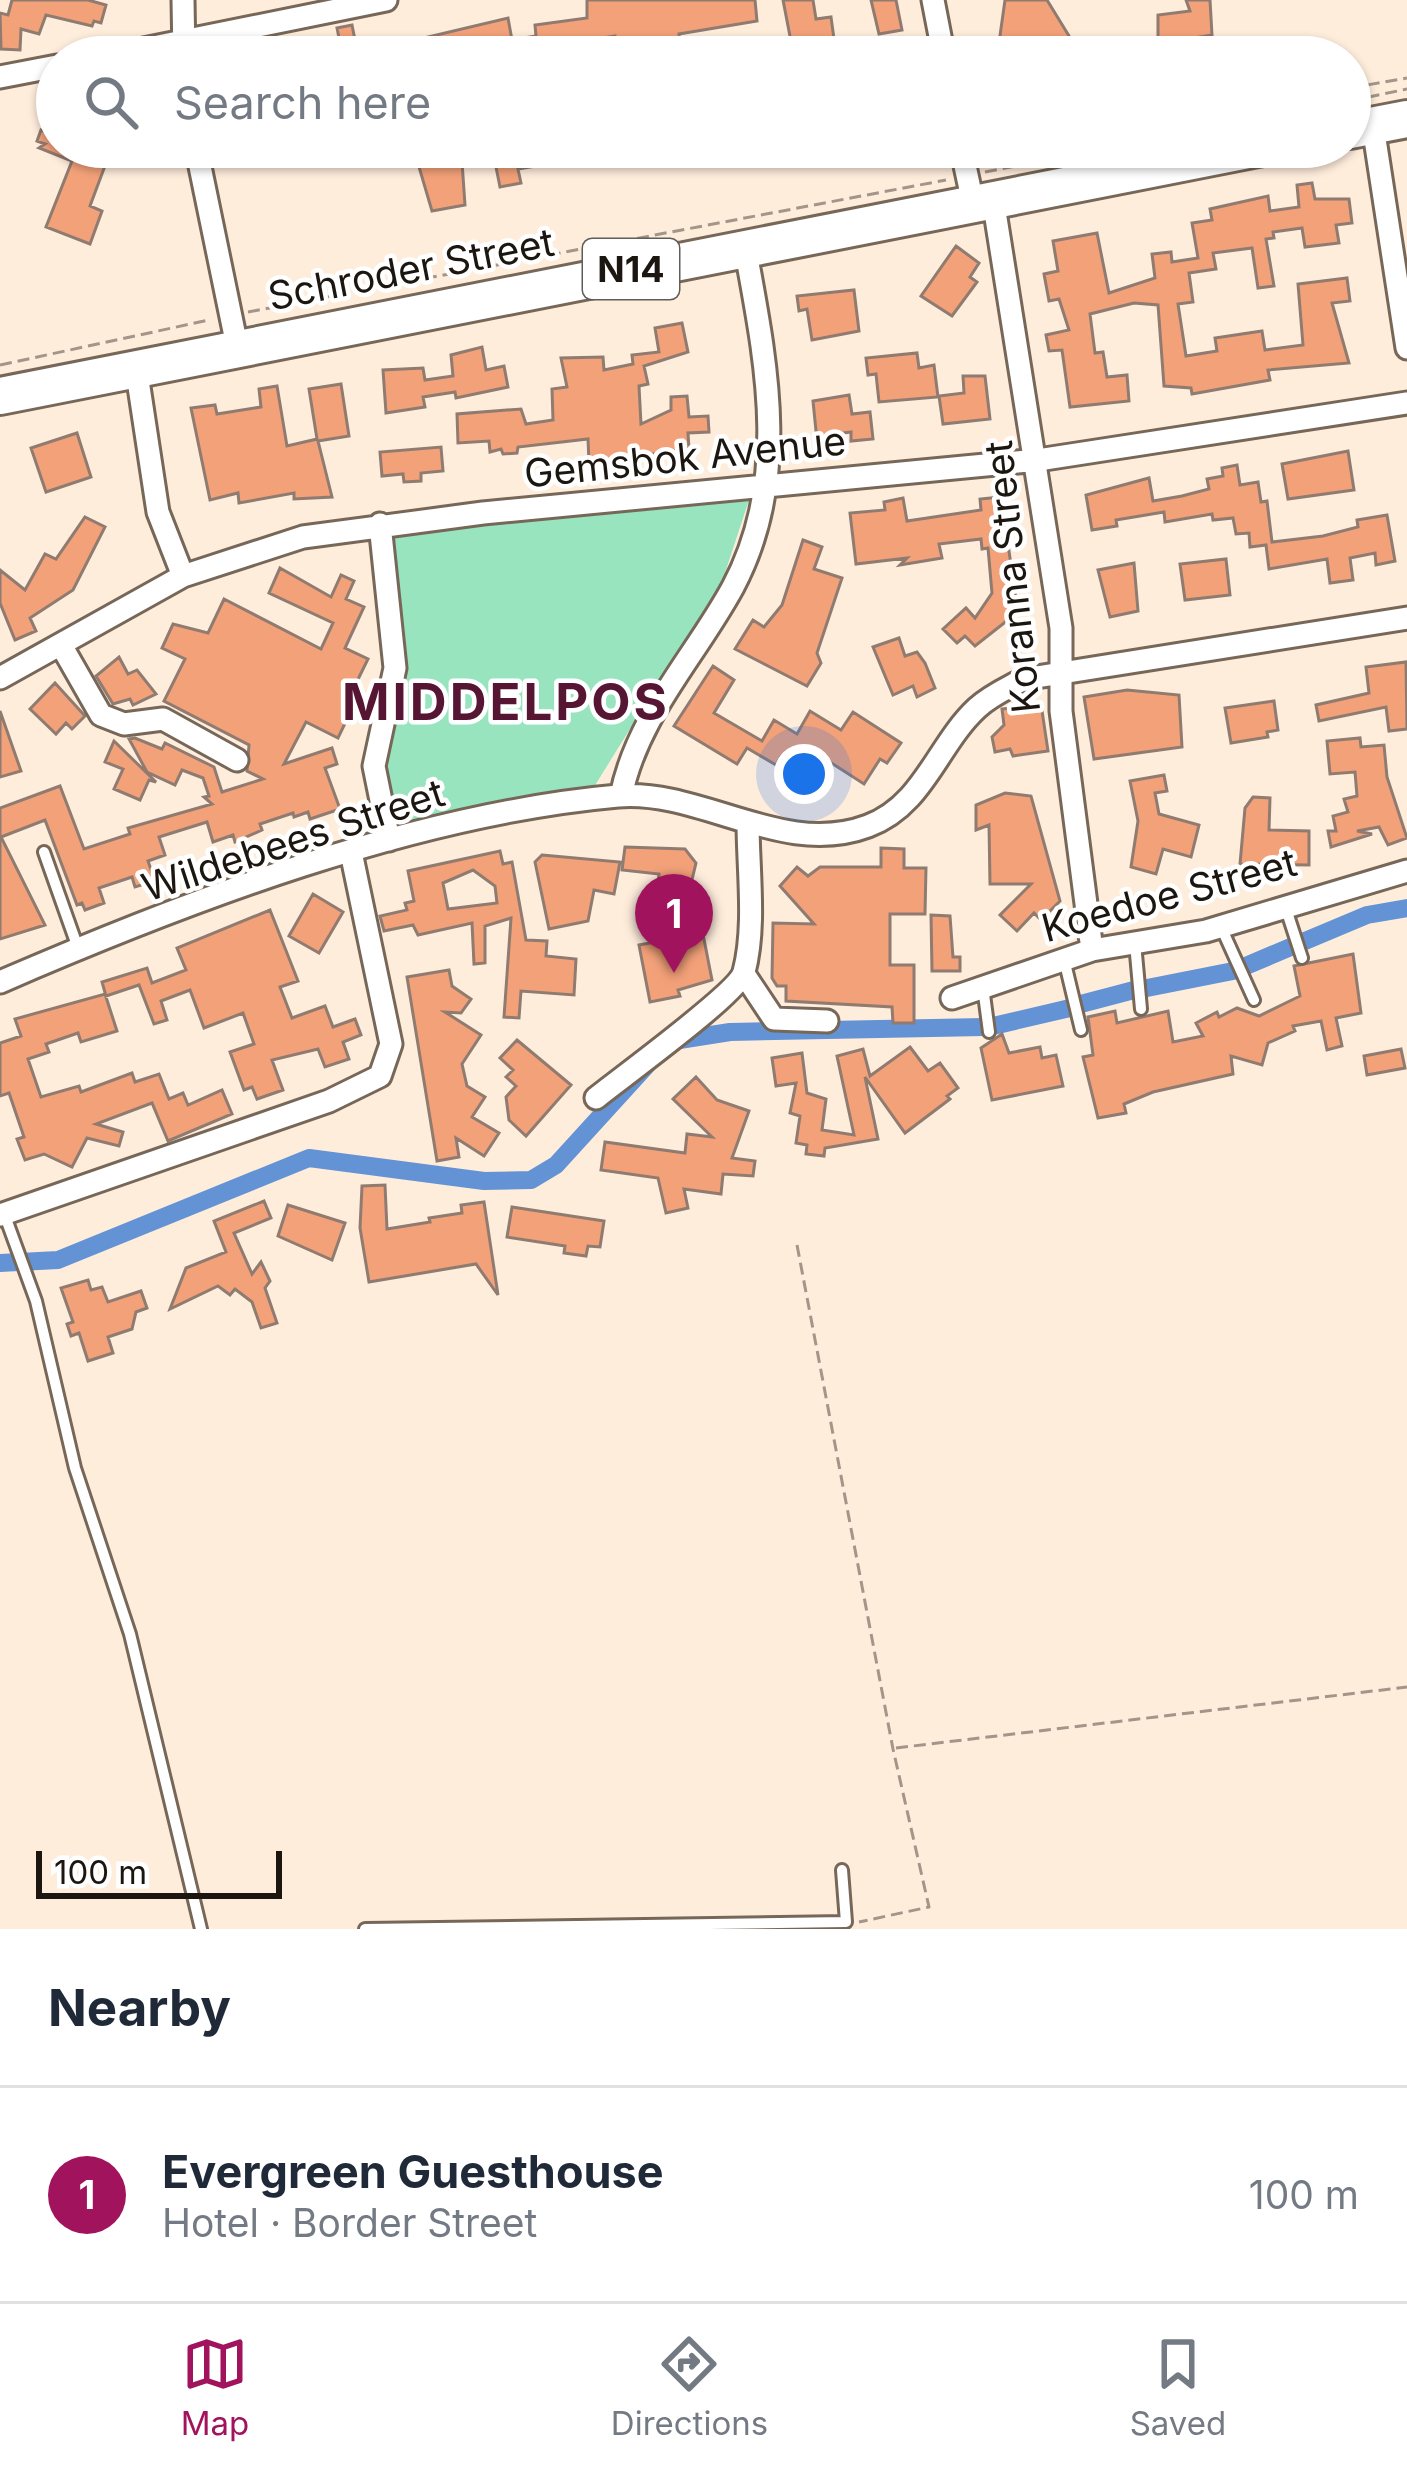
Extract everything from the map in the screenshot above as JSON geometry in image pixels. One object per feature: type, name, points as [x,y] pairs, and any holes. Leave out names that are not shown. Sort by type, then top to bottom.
[{"type":"highway","name":"Schroder Street","points":[[0,396],[136,367],[234,331],[745,247],[978,192],[1130,168]]},
{"type":"street","points":[[183,0],[183,36]]},
{"type":"street","points":[[240,36],[386,0]]},
{"type":"street","points":[[933,0],[940,36]]},
{"type":"street","points":[[0,77],[36,70]]},
{"type":"street","points":[[1371,125],[1407,348]]},
{"type":"street","points":[[200,168],[234,331]]},
{"type":"street","name":"Koranna Street","points":[[969,168],[1038,460],[1061,628],[1058,673],[1091,950]]},
{"type":"street","points":[[621,796],[631,756],[657,706],[733,587],[767,484],[772,440],[745,247]]},
{"type":"street","points":[[136,367],[158,512],[183,576]]},
{"type":"street","name":"Gemsbok Avenue","points":[[0,678],[183,576],[266,546],[380,524],[1038,460],[1407,403]]},
{"type":"street","points":[[380,524],[395,668],[374,766],[389,840]]},
{"type":"street","name":"Wildebees Street","points":[[0,982],[78,948],[351,852],[493,816],[648,796],[748,823],[832,833],[891,816],[914,796],[975,710],[1024,680],[1407,618]]},
{"type":"street","points":[[61,645],[101,715],[124,724],[163,718],[237,760]]},
{"type":"street","points":[[748,823],[744,974],[774,1019],[827,1021]]},
{"type":"street","points":[[3,1216],[329,1101],[380,1076],[391,1044],[351,852]]},
{"type":"street","name":"Koedoe Street","points":[[952,998],[1091,950],[1221,927],[1407,871]]},
{"type":"street","points":[[596,1098],[668,1037],[718,1005],[744,974]]},
{"type":"lane","points":[[44,852],[78,948]]},
{"type":"lane","points":[[1285,906],[1302,958]]},
{"type":"lane","points":[[1221,927],[1254,1000]]},
{"type":"lane","points":[[1135,943],[1141,1009]]},
{"type":"lane","points":[[1064,959],[1081,1030]]},
{"type":"lane","points":[[983,984],[989,1032]]},
{"type":"lane","points":[[3,1216],[19,1242],[75,1468],[130,1634],[201,1929]]},
{"type":"lane","points":[[365,1929],[846,1922],[842,1870]]},
{"type":"path","points":[[1371,84],[1407,78]]},
{"type":"path","points":[[1371,118],[1407,89]]},
{"type":"path","points":[[0,365],[234,331],[978,192],[1050,168]]},
{"type":"path","points":[[797,1245],[893,1749],[929,1907],[846,1922]]},
{"type":"path","points":[[893,1749],[1407,1687]]},
{"type":"green space","points":[[749,500],[723,579],[594,787],[397,828],[377,757],[398,698],[391,530]]},
{"type":"building","points":[[12,0],[88,0],[106,5],[101,23],[94,21],[92,26],[46,15],[39,34],[21,29],[20,50],[1,49],[0,13],[8,15]]},
{"type":"building","points":[[587,0],[755,0],[757,21],[679,36],[536,36],[535,25],[587,18]]},
{"type":"building","points":[[783,0],[813,0],[816,19],[831,17],[834,36],[790,36]]},
{"type":"building","points":[[871,0],[896,0],[902,30],[879,34]]},
{"type":"building","points":[[1005,0],[1047,0],[1069,36],[1000,36]]},
{"type":"building","points":[[1186,0],[1210,0],[1212,35],[1158,36],[1158,15],[1190,11]]},
{"type":"building","points":[[508,18],[511,36],[432,36]]},
{"type":"building","points":[[352,25],[354,36],[339,36],[337,28]]},
{"type":"building","points":[[69,168],[104,168],[90,206],[102,211],[90,244],[46,227]]},
{"type":"building","points":[[419,168],[462,168],[465,205],[432,211]]},
{"type":"building","points":[[496,168],[524,168],[518,169],[521,183],[500,187]]},
{"type":"building","points":[[1312,183],[1315,199],[1349,199],[1352,223],[1336,225],[1339,243],[1305,247],[1302,228],[1273,232],[1274,238],[1266,239],[1274,286],[1258,288],[1252,248],[1213,253],[1216,269],[1189,273],[1193,302],[1178,304],[1186,356],[1217,351],[1215,338],[1262,331],[1265,350],[1303,345],[1298,284],[1347,278],[1350,301],[1332,303],[1349,363],[1268,370],[1270,380],[1192,394],[1191,388],[1164,386],[1158,305],[1134,303],[1090,314],[1095,353],[1103,352],[1107,377],[1127,375],[1129,401],[1070,407],[1062,350],[1049,351],[1046,335],[1069,330],[1059,299],[1049,301],[1044,274],[1058,271],[1053,241],[1097,233],[1109,293],[1155,278],[1152,254],[1171,252],[1172,262],[1198,258],[1192,223],[1212,220],[1210,209],[1268,196],[1270,211],[1299,207],[1297,185]]},
{"type":"building","points":[[956,246],[979,263],[970,277],[977,282],[952,316],[921,296]]},
{"type":"building","points":[[854,290],[859,331],[812,340],[807,309],[799,311],[797,296]]},
{"type":"building","points":[[682,323],[688,352],[644,366],[648,384],[639,386],[641,424],[671,410],[671,397],[687,396],[689,417],[708,416],[709,432],[688,433],[689,449],[589,463],[588,439],[518,447],[517,453],[503,454],[501,449],[490,452],[489,441],[458,443],[457,414],[521,409],[526,424],[553,420],[552,389],[567,387],[561,358],[603,357],[604,370],[633,364],[632,355],[659,352],[655,328]]},
{"type":"building","points":[[482,347],[486,370],[504,366],[508,387],[456,398],[455,392],[423,397],[425,407],[386,413],[383,370],[423,368],[425,380],[453,376],[451,355]]},
{"type":"building","points":[[917,353],[919,368],[934,365],[938,397],[879,402],[876,374],[868,375],[866,358]]},
{"type":"building","points":[[963,376],[985,376],[990,419],[943,424],[939,396],[964,393]]},
{"type":"building","points":[[341,384],[349,436],[318,441],[332,497],[294,499],[294,493],[239,503],[238,493],[210,500],[191,408],[215,405],[217,414],[261,407],[259,389],[277,386],[287,446],[317,439],[309,389]]},
{"type":"building","points":[[849,395],[852,414],[870,412],[873,439],[851,441],[851,432],[820,436],[813,401]]},
{"type":"building","points":[[77,433],[91,477],[46,492],[31,448]]},
{"type":"building","points":[[441,447],[443,471],[421,473],[421,481],[404,482],[403,474],[382,476],[380,452]]},
{"type":"building","points":[[1348,451],[1354,490],[1288,499],[1282,464]]},
{"type":"building","points":[[1237,465],[1240,485],[1258,482],[1261,502],[1267,501],[1272,542],[1323,536],[1358,527],[1357,520],[1387,515],[1395,561],[1376,565],[1375,553],[1350,558],[1353,580],[1330,583],[1327,559],[1269,569],[1266,545],[1250,547],[1249,533],[1236,534],[1233,518],[1213,520],[1212,514],[1165,522],[1164,512],[1116,520],[1117,526],[1092,530],[1086,495],[1149,478],[1153,501],[1182,496],[1209,489],[1207,479],[1223,476],[1222,468]]},
{"type":"building","points":[[1001,497],[1018,612],[975,646],[965,636],[957,643],[943,629],[966,608],[975,618],[992,593],[988,548],[982,549],[981,539],[939,544],[942,558],[900,565],[907,558],[856,564],[850,513],[885,510],[884,502],[903,498],[907,521],[981,510],[980,499]]},
{"type":"building","points":[[85,517],[105,527],[73,590],[30,618],[36,631],[15,640],[0,603],[0,570],[25,590],[45,554],[56,559]]},
{"type":"building","points":[[803,540],[822,547],[814,569],[842,578],[817,653],[821,663],[807,686],[735,649],[753,620],[764,627],[782,605]]},
{"type":"building","points":[[1226,559],[1230,595],[1185,600],[1180,564]]},
{"type":"building","points":[[1134,563],[1138,611],[1110,617],[1098,570]]},
{"type":"building","points":[[280,568],[331,597],[341,575],[354,581],[346,599],[364,607],[345,648],[368,659],[344,708],[351,711],[338,738],[306,722],[284,764],[332,748],[337,764],[325,768],[340,809],[310,819],[308,812],[294,817],[293,813],[260,824],[262,830],[235,842],[233,835],[213,842],[207,822],[159,837],[165,855],[148,861],[155,881],[135,887],[132,877],[99,888],[104,903],[85,910],[82,903],[77,905],[45,820],[1,837],[45,925],[0,939],[0,808],[60,786],[84,849],[130,834],[128,828],[212,804],[204,797],[209,796],[203,778],[182,770],[175,785],[147,772],[129,739],[135,738],[162,749],[165,743],[214,767],[222,792],[263,779],[247,771],[249,745],[164,701],[185,659],[162,648],[173,624],[208,633],[224,599],[321,649],[333,623],[269,593]]},
{"type":"building","points":[[899,638],[905,656],[917,652],[925,663],[935,688],[917,697],[913,686],[893,695],[873,647]]},
{"type":"building","points":[[119,657],[128,674],[137,670],[156,694],[133,705],[130,699],[113,704],[96,676]]},
{"type":"building","points":[[1406,662],[1407,729],[1389,731],[1386,707],[1319,721],[1316,705],[1369,693],[1366,667]]},
{"type":"building","points":[[713,666],[734,680],[714,713],[762,741],[774,720],[797,734],[810,711],[841,730],[853,712],[901,743],[887,763],[880,759],[864,784],[819,755],[808,774],[780,758],[776,765],[747,748],[737,764],[674,726]]},
{"type":"building","points":[[55,683],[85,716],[72,729],[66,723],[56,734],[30,709]]},
{"type":"building","points":[[1127,690],[1179,695],[1182,747],[1094,759],[1084,697]]},
{"type":"building","points":[[1274,701],[1278,730],[1267,732],[1268,737],[1231,743],[1225,708]]},
{"type":"building","points":[[1041,704],[1048,751],[1013,756],[1010,749],[995,752],[992,737],[1004,725],[1002,709]]},
{"type":"building","points":[[0,711],[21,771],[0,777]]},
{"type":"building","points":[[1360,738],[1361,747],[1384,745],[1387,777],[1407,838],[1388,845],[1379,827],[1357,831],[1372,834],[1331,847],[1328,831],[1336,831],[1333,816],[1348,812],[1344,799],[1357,796],[1355,772],[1330,774],[1327,741]]},
{"type":"building","points":[[114,741],[156,782],[149,780],[140,800],[114,789],[123,769],[105,762]]},
{"type":"building","points":[[1164,775],[1167,791],[1155,793],[1159,814],[1199,825],[1191,857],[1163,849],[1156,874],[1131,867],[1138,821],[1130,781]]},
{"type":"building","points":[[1005,793],[1031,796],[1060,901],[1041,920],[1034,913],[1017,931],[1000,915],[1031,884],[990,884],[989,825],[976,830],[976,805]]},
{"type":"building","points":[[1253,797],[1270,798],[1269,830],[1309,831],[1309,865],[1240,864],[1245,808]]},
{"type":"building","points":[[625,847],[685,849],[696,863],[688,896],[708,898],[705,920],[700,919],[712,980],[678,990],[680,996],[650,1002],[639,945],[655,942],[653,930],[673,927],[675,904],[656,901],[659,874],[622,870]]},
{"type":"building","points":[[881,848],[904,849],[904,868],[926,868],[925,914],[890,914],[890,965],[914,965],[914,1023],[893,1023],[892,1007],[786,1001],[786,986],[777,986],[772,978],[773,923],[814,924],[780,886],[797,867],[808,876],[820,867],[881,867]]},
{"type":"building","points":[[500,851],[503,864],[512,862],[526,940],[547,941],[546,956],[576,959],[574,995],[521,991],[519,1018],[504,1017],[511,918],[485,926],[485,963],[474,964],[472,923],[418,935],[413,925],[384,931],[380,916],[407,910],[405,903],[414,901],[408,871]],"holes":[[[473,870],[495,886],[497,903],[448,909],[443,883]]]},
{"type":"building","points":[[542,855],[620,862],[614,894],[594,890],[588,921],[549,929],[535,862]]},
{"type":"building","points":[[313,894],[343,912],[319,953],[289,936]]},
{"type":"building","points":[[270,910],[298,981],[280,987],[292,1018],[325,1006],[333,1027],[355,1019],[361,1035],[343,1042],[349,1059],[325,1067],[318,1049],[272,1060],[283,1090],[257,1099],[252,1087],[244,1090],[230,1052],[254,1044],[243,1013],[204,1028],[190,990],[161,1001],[167,1020],[154,1024],[139,985],[106,996],[102,982],[147,968],[152,983],[186,970],[177,948]]},
{"type":"building","points":[[931,915],[950,916],[953,957],[960,957],[960,971],[932,971]]},
{"type":"building","points":[[1353,954],[1361,1013],[1336,1018],[1342,1046],[1327,1050],[1321,1021],[1293,1026],[1295,1031],[1268,1043],[1262,1065],[1231,1056],[1233,1074],[1153,1092],[1124,1104],[1126,1113],[1098,1118],[1083,1057],[1093,1055],[1088,1017],[1115,1011],[1117,1023],[1168,1011],[1173,1042],[1203,1036],[1196,1023],[1217,1012],[1219,1017],[1237,1008],[1259,1016],[1300,996],[1294,966]]},
{"type":"building","points":[[449,970],[452,986],[471,999],[461,1013],[445,1012],[481,1035],[462,1064],[467,1086],[485,1097],[472,1117],[499,1133],[484,1156],[456,1138],[459,1157],[437,1161],[407,977]]},
{"type":"building","points":[[105,994],[117,1031],[81,1042],[78,1033],[46,1044],[49,1052],[28,1059],[41,1097],[79,1086],[81,1092],[132,1073],[135,1082],[159,1074],[169,1099],[183,1093],[188,1105],[222,1090],[232,1114],[168,1141],[152,1103],[96,1124],[123,1132],[119,1146],[87,1138],[72,1167],[44,1154],[25,1160],[17,1139],[24,1137],[9,1093],[0,1096],[0,1043],[21,1036],[15,1019]]},
{"type":"building","points":[[1002,1034],[1009,1053],[1040,1047],[1042,1058],[1056,1055],[1063,1086],[992,1100],[981,1048]]},
{"type":"building","points":[[517,1040],[571,1085],[526,1136],[509,1120],[506,1097],[516,1086],[506,1077],[513,1070],[500,1058]]},
{"type":"building","points":[[910,1047],[928,1071],[940,1063],[958,1088],[947,1096],[950,1099],[905,1133],[865,1077],[878,1139],[825,1148],[824,1156],[806,1154],[807,1145],[796,1143],[800,1116],[790,1113],[796,1083],[776,1086],[772,1058],[802,1053],[807,1093],[826,1099],[822,1130],[854,1135],[837,1056],[863,1049],[870,1076]]},
{"type":"building","points":[[1401,1049],[1405,1068],[1367,1075],[1364,1056]]},
{"type":"building","points":[[696,1077],[717,1100],[749,1111],[732,1158],[755,1161],[753,1176],[723,1174],[721,1194],[684,1189],[688,1208],[666,1213],[658,1178],[601,1170],[605,1142],[685,1153],[687,1134],[712,1137],[673,1099]]},
{"type":"building","points":[[385,1185],[387,1229],[430,1222],[429,1218],[462,1213],[461,1205],[484,1202],[498,1295],[476,1264],[369,1282],[360,1228],[362,1186]]},
{"type":"building","points":[[264,1201],[271,1218],[234,1233],[252,1274],[261,1262],[270,1281],[265,1288],[277,1323],[261,1328],[252,1302],[235,1289],[230,1295],[218,1286],[170,1309],[186,1268],[226,1252],[214,1221]]},
{"type":"building","points":[[288,1205],[345,1223],[332,1260],[278,1236]]},
{"type":"building","points":[[512,1207],[604,1221],[600,1247],[588,1246],[586,1256],[564,1253],[565,1246],[507,1237]]},
{"type":"building","points":[[88,1280],[91,1290],[102,1287],[108,1302],[141,1291],[147,1308],[136,1312],[132,1329],[108,1337],[113,1353],[88,1361],[79,1333],[71,1336],[67,1324],[73,1322],[61,1288]]},
{"type":"waterway","points":[[1305,941],[1367,915],[1407,908]]},
{"type":"waterway","points":[[1241,968],[1293,946]]},
{"type":"waterway","points":[[1142,989],[1233,971]]},
{"type":"waterway","points":[[1077,1005],[1134,990]]},
{"type":"waterway","points":[[993,1026],[1070,1008]]},
{"type":"waterway","points":[[673,1041],[730,1032],[984,1027]]},
{"type":"waterway","points":[[0,1263],[58,1260],[309,1158],[484,1181],[531,1180],[556,1165],[648,1064]]},
{"type":"place","name":"Evergreen Guesthouse","points":[[674,973]]},
{"type":"district","name":"MIDDELPOS","points":[[506,702]]}]
